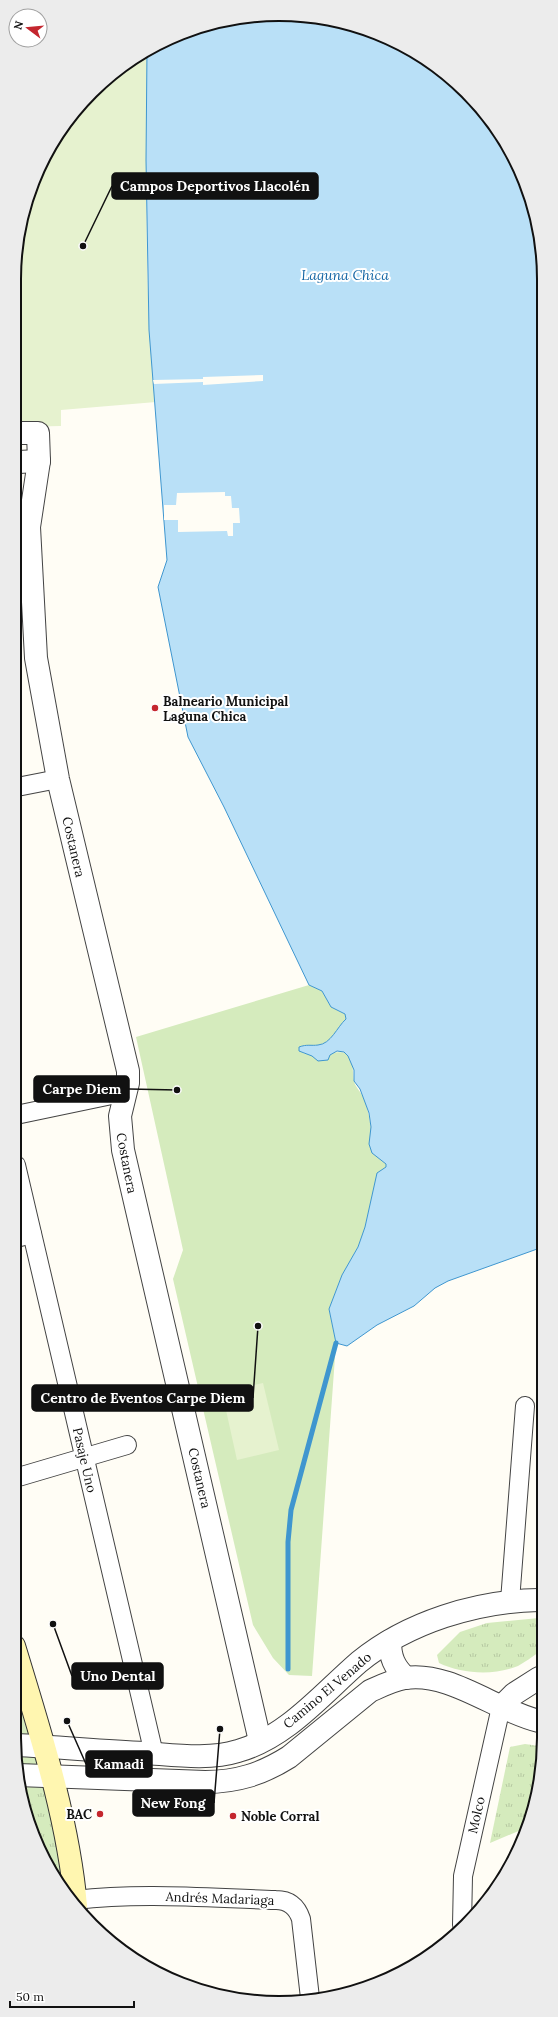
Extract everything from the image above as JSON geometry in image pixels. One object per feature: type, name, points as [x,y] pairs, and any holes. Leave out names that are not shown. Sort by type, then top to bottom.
[{"type":"main road","points":[[21,1669],[53,1776],[63,1824],[75,1896]]},
{"type":"street","name":"Costanera","points":[[21,433],[38,433],[29,462],[29,527],[36,658],[58,779],[127,1066],[128,1083],[120,1116],[123,1150],[260,1742]]},
{"type":"street","points":[[21,786],[58,779]]},
{"type":"street","points":[[21,1114],[126,1092]]},
{"type":"street","name":"Pasaje Uno","points":[[21,1209],[24,1236],[84,1457],[154,1754]]},
{"type":"street","points":[[510,1601],[525,1406]]},
{"type":"street","points":[[21,1476],[127,1445]]},
{"type":"street","name":"Camino El Venado","points":[[21,1744],[154,1754],[217,1755],[238,1752],[260,1742],[301,1714],[324,1696],[359,1662],[390,1641],[443,1616],[476,1607],[510,1601],[537,1600]]},
{"type":"street","points":[[390,1641],[390,1649],[394,1665],[406,1678]]},
{"type":"street","name":"Camino El Venado","points":[[24,1775],[205,1782],[231,1781],[246,1778],[275,1766],[289,1757],[370,1691],[382,1685],[406,1678],[424,1678],[447,1684],[537,1720]]},
{"type":"street","points":[[501,1707],[519,1690],[537,1679]]},
{"type":"street","name":"Molco","points":[[462,1919],[463,1876],[501,1707]]},
{"type":"street","name":"Andrés Madariaga","points":[[80,1902],[121,1896],[276,1900],[288,1902],[297,1909],[301,1919],[310,1994]]},
{"type":"green space","points":[[147,58],[147,270],[156,402],[61,410],[61,426],[21,427],[21,279],[23,245],[26,229],[41,180],[64,136],[85,109],[109,85],[122,74]]},
{"type":"green space","points":[[309,985],[322,991],[331,1007],[345,1014],[346,1019],[327,1042],[318,1045],[299,1047],[303,1053],[308,1054],[342,1052],[348,1055],[352,1062],[355,1083],[367,1107],[374,1142],[386,1164],[386,1167],[377,1174],[365,1227],[358,1247],[342,1275],[329,1309],[336,1343],[312,1676],[289,1675],[273,1658],[253,1625],[173,1279],[183,1250],[136,1037]]},
{"type":"green space","points":[[263,1383],[279,1450],[237,1460],[222,1392]]},
{"type":"green space","points":[[537,1618],[537,1653],[518,1666],[489,1672],[458,1670],[439,1663],[437,1655],[460,1632],[487,1623]]},
{"type":"green space","points":[[21,1700],[48,1798],[64,1881],[41,1837],[30,1805],[23,1772]]},
{"type":"green space","points":[[525,1744],[537,1746],[535,1772],[532,1788],[519,1831],[490,1843],[510,1747]]},
{"type":"water","name":"Laguna Chica","points":[[279,21],[313,23],[329,26],[378,41],[422,64],[449,85],[473,109],[494,136],[517,180],[528,212],[535,245],[537,279],[537,1249],[448,1281],[435,1288],[414,1306],[377,1325],[347,1346],[336,1343],[329,1309],[342,1275],[358,1247],[365,1227],[377,1173],[386,1167],[386,1164],[372,1153],[369,1144],[371,1127],[369,1113],[360,1089],[354,1081],[354,1070],[348,1056],[344,1052],[337,1051],[330,1055],[328,1060],[318,1061],[312,1056],[299,1051],[299,1047],[318,1045],[327,1042],[346,1019],[345,1014],[331,1007],[322,991],[309,985],[224,807],[188,737],[158,587],[167,560],[149,330],[146,160],[147,58],[180,41],[196,35],[245,23]]},
{"type":"pier","points":[[263,375],[263,381],[203,385],[203,382],[154,384],[153,380],[203,379],[203,377]]},
{"type":"pier","points":[[225,492],[225,496],[231,496],[232,508],[239,508],[240,523],[233,523],[233,536],[228,536],[227,531],[178,532],[178,520],[164,520],[164,505],[176,505],[177,493]]},
{"type":"waterway","points":[[288,1669],[288,1542],[291,1510],[336,1343]]},
{"type":"place","name":"Campos Deportivos Llacolén","points":[[83,246]]},
{"type":"place","name":"Balneario Municipal Laguna Chica","points":[[155,708]]},
{"type":"place","name":"Carpe Diem","points":[[177,1090]]},
{"type":"place","name":"Centro de Eventos Carpe Diem","points":[[258,1326]]},
{"type":"place","name":"Uno Dental","points":[[53,1624]]},
{"type":"place","name":"Kamadi","points":[[67,1721]]},
{"type":"place","name":"New Fong","points":[[220,1729]]},
{"type":"place","name":"BAC","points":[[100,1814]]},
{"type":"place","name":"Noble Corral","points":[[233,1816]]}]
